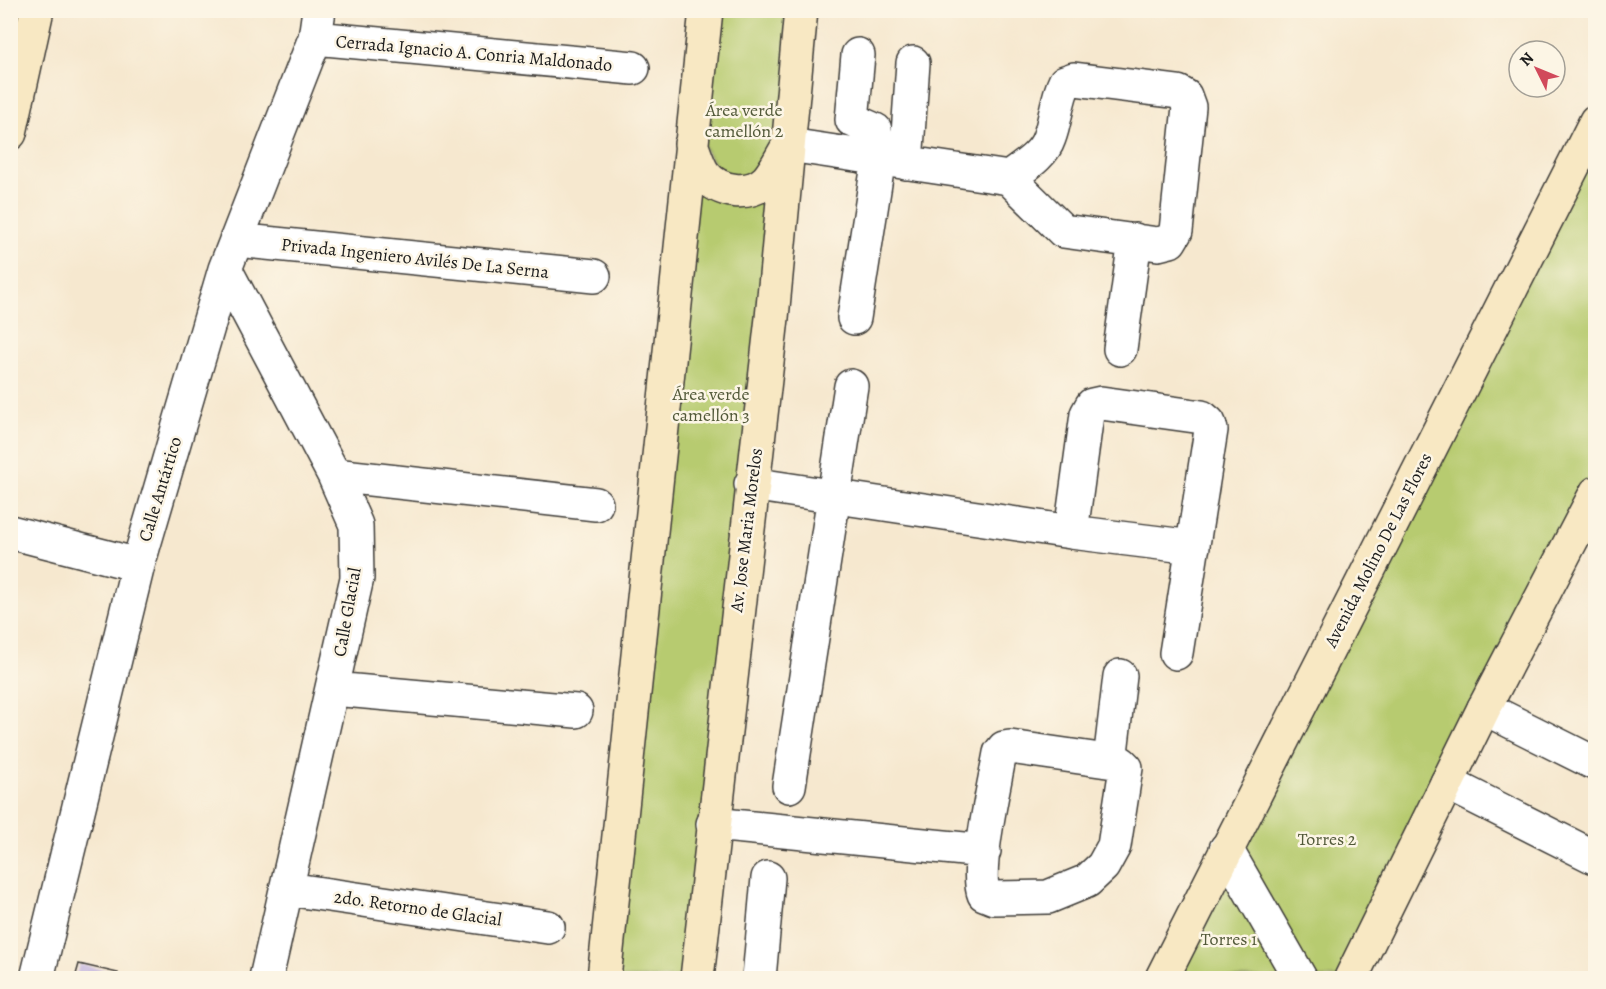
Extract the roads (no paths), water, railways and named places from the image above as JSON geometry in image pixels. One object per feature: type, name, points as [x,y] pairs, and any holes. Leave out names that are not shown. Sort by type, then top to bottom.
[{"type":"main road","points":[[604,978],[706,10]]},
{"type":"main road","name":"Av. Jose Maria Morelos","points":[[697,978],[751,484],[772,318],[801,10]]},
{"type":"main road","points":[[10,133],[31,11]]},
{"type":"main road","name":"Avenida Molino De Las Flores","points":[[1162,978],[1596,121]]},
{"type":"main road","points":[[691,144],[704,174],[720,186],[734,191],[750,191],[768,179],[789,145]]},
{"type":"main road","points":[[1351,978],[1484,708],[1596,493]]},
{"type":"street","name":"Cerrada Ignacio A. Conria Maldonado","points":[[317,24],[633,68]]},
{"type":"street","name":"Calle Antártico","points":[[37,978],[138,565],[231,255],[317,24]]},
{"type":"street","points":[[858,55],[852,120],[876,130],[893,160]]},
{"type":"street","points":[[854,318],[893,160],[913,63]]},
{"type":"street","points":[[789,145],[1009,178],[1063,231],[1158,244],[1170,241],[1176,231],[1189,107],[1185,96],[1178,92],[1074,79],[1065,82],[1060,92],[1049,140],[1036,157],[1009,178]]},
{"type":"street","points":[[1120,349],[1135,240]]},
{"type":"street","name":"Privada Ingeniero Avilés De La Serna","points":[[231,255],[594,276]]},
{"type":"street","name":"Calle Glacial","points":[[231,255],[356,525],[357,578],[266,978]]},
{"type":"street","points":[[789,786],[851,386]]},
{"type":"street","points":[[1071,532],[1087,414],[1092,405],[1101,403],[1202,417],[1209,423],[1211,430],[1176,653]]},
{"type":"street","points":[[334,475],[596,504]]},
{"type":"street","points":[[751,484],[834,498],[1193,548]]},
{"type":"street","points":[[10,532],[138,565]]},
{"type":"street","points":[[1110,761],[1120,676]]},
{"type":"street","points":[[333,689],[576,711]]},
{"type":"street","points":[[1484,708],[1596,764]]},
{"type":"street","points":[[1004,748],[1110,761],[1121,763],[1126,768],[1114,846],[1103,866],[1087,881],[1048,897],[994,898],[984,894],[981,886],[984,851],[1000,753],[1004,748]]},
{"type":"street","points":[[1448,783],[1596,858]]},
{"type":"street","points":[[713,825],[984,851]]},
{"type":"street","points":[[1226,849],[1300,978]]},
{"type":"street","points":[[759,978],[768,878]]},
{"type":"street","name":"2do. Retorno de Glacial","points":[[288,889],[548,927]]},
{"type":"park label","name":"Área verde camellón 2","points":[[744,120]]},
{"type":"park label","name":"Área verde camellón 3","points":[[711,404]]},
{"type":"park label","name":"Torres 2","points":[[1327,839]]},
{"type":"park label","name":"Torres 1","points":[[1229,939]]}]
